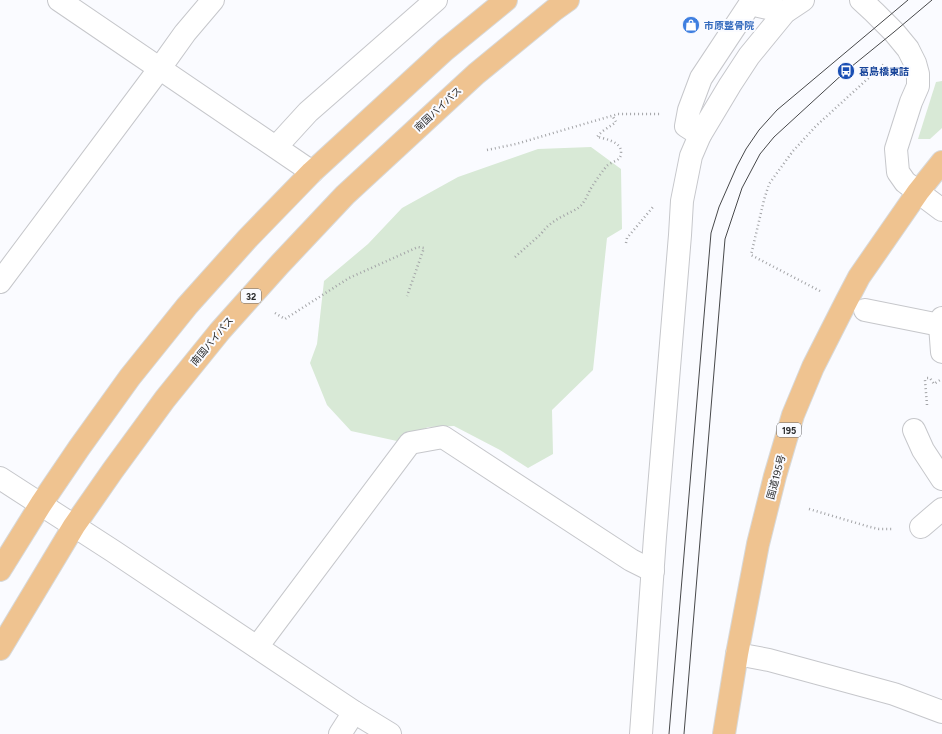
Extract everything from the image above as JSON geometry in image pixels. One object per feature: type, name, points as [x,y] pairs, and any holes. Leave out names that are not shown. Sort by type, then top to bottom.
[{"type":"highway","points":[[0,570],[41,504],[79,448],[130,377],[187,306],[248,238],[312,172],[445,50],[506,0]]},
{"type":"highway","name":"南国バイパス","points":[[0,649],[74,526],[165,399],[220,331],[285,258],[345,195],[476,74],[568,0]]},
{"type":"highway","name":"国道195号","points":[[724,734],[737,654],[758,544],[775,476],[793,415],[814,367],[860,277],[918,192],[942,162]]},
{"type":"street","points":[[59,0],[276,146],[312,172]]},
{"type":"street","points":[[0,282],[160,68],[184,33],[213,0]]},
{"type":"street","points":[[276,146],[308,112],[436,0]]},
{"type":"street","points":[[641,734],[682,201],[691,156],[700,135],[749,56],[786,12],[803,0]]},
{"type":"street","points":[[861,0],[905,45],[915,63],[918,74],[918,86],[911,102],[896,149],[898,172],[905,182],[942,210]]},
{"type":"street","points":[[700,135],[686,126],[688,110],[701,78],[750,4],[786,12]]},
{"type":"street","points":[[865,310],[941,322],[942,352]]},
{"type":"street","points":[[914,430],[923,450],[942,479]]},
{"type":"street","points":[[257,647],[410,443],[443,437],[631,560],[653,571]]},
{"type":"street","points":[[0,478],[354,712],[390,734]]},
{"type":"street","points":[[921,527],[942,509]]},
{"type":"street","points":[[737,654],[769,660],[894,694],[942,712]]},
{"type":"street","points":[[340,734],[354,712]]},
{"type":"path","points":[[824,293],[752,255],[769,184],[793,150],[816,126],[905,45]]},
{"type":"path","points":[[487,150],[516,144],[612,115],[663,114]]},
{"type":"path","points":[[515,257],[541,234],[554,220],[578,208],[588,196],[590,190],[608,165],[618,160],[621,154],[618,145],[609,140],[598,138],[597,136],[614,123],[615,120],[612,115]]},
{"type":"path","points":[[626,243],[627,238],[660,199],[682,201]]},
{"type":"path","points":[[275,313],[284,319],[349,278],[418,247],[424,248],[407,296]]},
{"type":"path","points":[[914,430],[918,419],[927,414],[925,380],[930,378],[934,384],[942,379]]},
{"type":"path","points":[[808,509],[870,527],[894,529]]},
{"type":"green space","points":[[942,81],[942,128],[930,139],[918,139],[936,82]]},
{"type":"green space","points":[[591,147],[621,169],[622,229],[607,238],[593,370],[552,410],[553,454],[528,468],[500,450],[454,426],[428,427],[397,441],[351,431],[327,405],[310,363],[317,344],[324,281],[368,244],[402,208],[458,177],[538,149]]},
{"type":"tram line","points":[[669,734],[711,233],[719,207],[746,149],[759,130],[777,110],[908,0]]},
{"type":"tram line","points":[[684,734],[725,239],[742,188],[760,154],[774,137],[846,71],[932,0]]},
{"type":"place","name":"市原整骨院","points":[[691,25]]},
{"type":"place","name":"葛島橋東詰","points":[[846,71]]}]
